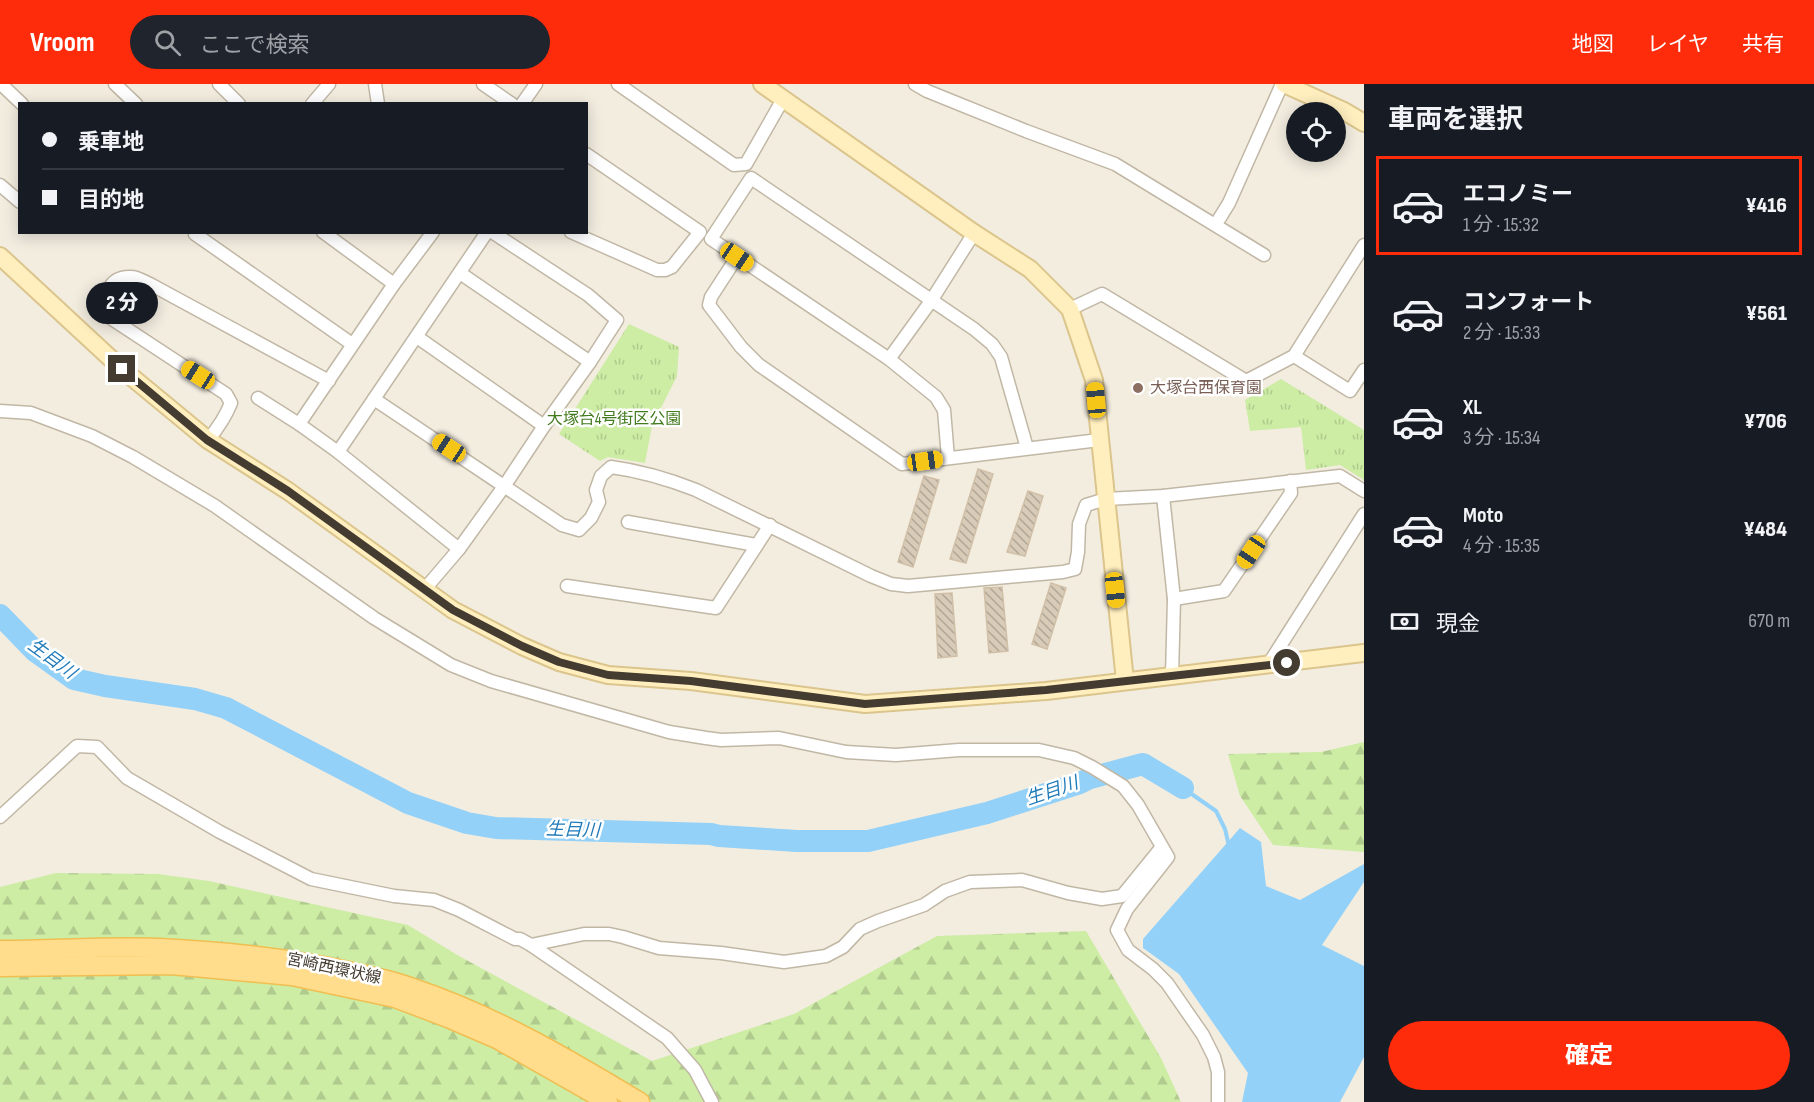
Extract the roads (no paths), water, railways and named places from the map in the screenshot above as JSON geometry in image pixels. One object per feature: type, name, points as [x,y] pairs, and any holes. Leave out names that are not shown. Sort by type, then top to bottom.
[{"type":"main road","name":"宮崎西環状線","points":[[0,950],[157,948],[222,952],[281,958],[368,975],[412,987],[503,1024],[640,1102]]},
{"type":"main road","name":"宮崎西環状線","points":[[0,967],[171,965],[292,976],[395,998],[497,1039],[608,1102]]},
{"type":"street","points":[[115,84],[134,102]]},
{"type":"street","points":[[314,102],[329,84]]},
{"type":"street","points":[[375,84],[378,102]]},
{"type":"street","points":[[483,84],[509,102]]},
{"type":"street","points":[[523,102],[536,84]]},
{"type":"street","points":[[618,84],[734,165],[746,164],[783,99]]},
{"type":"street","points":[[762,84],[974,233],[1030,269],[1070,309],[1094,380],[1125,681]]},
{"type":"street","points":[[915,84],[1016,128],[1115,164],[1264,255]]},
{"type":"street","points":[[1216,224],[1229,203],[1283,84],[1344,111],[1364,123]]},
{"type":"street","points":[[223,85],[237,102]]},
{"type":"street","points":[[1,86],[20,102]]},
{"type":"street","points":[[576,234],[657,270],[665,270],[672,267],[700,232],[588,155]]},
{"type":"street","points":[[948,458],[944,410],[936,397],[890,359],[711,239],[751,178],[974,329],[998,350],[1008,376],[1027,448]]},
{"type":"street","points":[[0,185],[18,200]]},
{"type":"street","points":[[890,359],[931,301],[974,233]]},
{"type":"street","points":[[195,234],[352,344]]},
{"type":"street","points":[[326,234],[394,284]]},
{"type":"street","points":[[299,424],[352,344],[432,234]]},
{"type":"street","points":[[338,452],[485,234]]},
{"type":"street","points":[[424,590],[459,549],[505,486],[617,320],[588,295],[495,234]]},
{"type":"street","points":[[1070,309],[1102,294],[1246,381],[1294,356],[1364,245]]},
{"type":"street","points":[[0,256],[122,369],[207,440],[288,491],[453,610],[522,646],[559,662],[608,675],[691,681],[865,704],[1046,690],[1364,653]]},
{"type":"street","points":[[737,257],[711,297],[709,304],[741,347],[759,365],[902,464],[1099,440]]},
{"type":"street","points":[[460,273],[590,362]]},
{"type":"street","points":[[207,440],[223,422],[231,403],[226,394],[112,320],[106,309],[106,295],[112,285],[121,278],[133,277],[150,284],[329,381]]},
{"type":"street","points":[[417,337],[544,426]]},
{"type":"street","points":[[1294,356],[1350,391],[1364,370]]},
{"type":"street","points":[[258,398],[338,452],[459,549]]},
{"type":"street","points":[[374,399],[562,525],[579,530],[591,518],[599,502],[596,490],[601,476],[611,467],[636,470],[668,478],[696,490],[871,576],[891,584],[908,586],[1063,572],[1074,569],[1078,552],[1079,524],[1086,505],[1106,499],[1163,496],[1341,476],[1364,490]]},
{"type":"street","points":[[0,411],[31,413],[92,436],[133,457],[215,506],[374,618],[451,665],[491,681],[669,732],[706,738],[721,740],[779,738],[846,752],[896,754],[959,750],[1039,750],[1074,758],[1092,767],[1123,786],[1138,805],[1168,857],[1127,909],[1117,930],[1128,950],[1167,983],[1203,1035],[1214,1057],[1218,1072],[1218,1102]]},
{"type":"street","points":[[1174,599],[1224,591],[1291,493],[1290,481]]},
{"type":"street","points":[[1163,496],[1174,599],[1172,676]]},
{"type":"street","points":[[1268,665],[1364,514]]},
{"type":"street","points":[[628,522],[756,545]]},
{"type":"street","points":[[567,586],[716,609],[770,525]]},
{"type":"street","points":[[0,817],[77,746],[98,747],[127,778],[220,832],[311,879],[394,896],[434,900],[531,945],[667,1038],[695,1070],[712,1102]]},
{"type":"street","points":[[531,945],[584,934],[609,934],[658,948],[722,953],[784,962],[826,956],[843,946],[860,929],[924,905],[945,891],[970,882],[1022,880],[1068,893],[1102,899],[1122,896],[1161,848]]},
{"type":"water","points":[[1240,828],[1261,842],[1266,886],[1300,900],[1364,864],[1364,882],[1322,945],[1364,966],[1364,1057],[1340,1102],[1242,1102],[1248,1073],[1179,974],[1143,948],[1143,939]]},
{"type":"waterway","name":"生目川","points":[[0,615],[35,651],[74,679],[105,686],[195,699],[226,708],[408,803],[467,823],[496,828],[711,834],[797,841],[868,841],[987,813],[1090,778],[1143,764],[1183,788]]},
{"type":"waterway","points":[[1183,788],[1216,811],[1225,829],[1229,846]]},
{"type":"place","name":"大塚台西保育園","points":[[1138,388]]},
{"type":"park label","name":"大塚台4号街区公園","points":[[614,419]]}]
